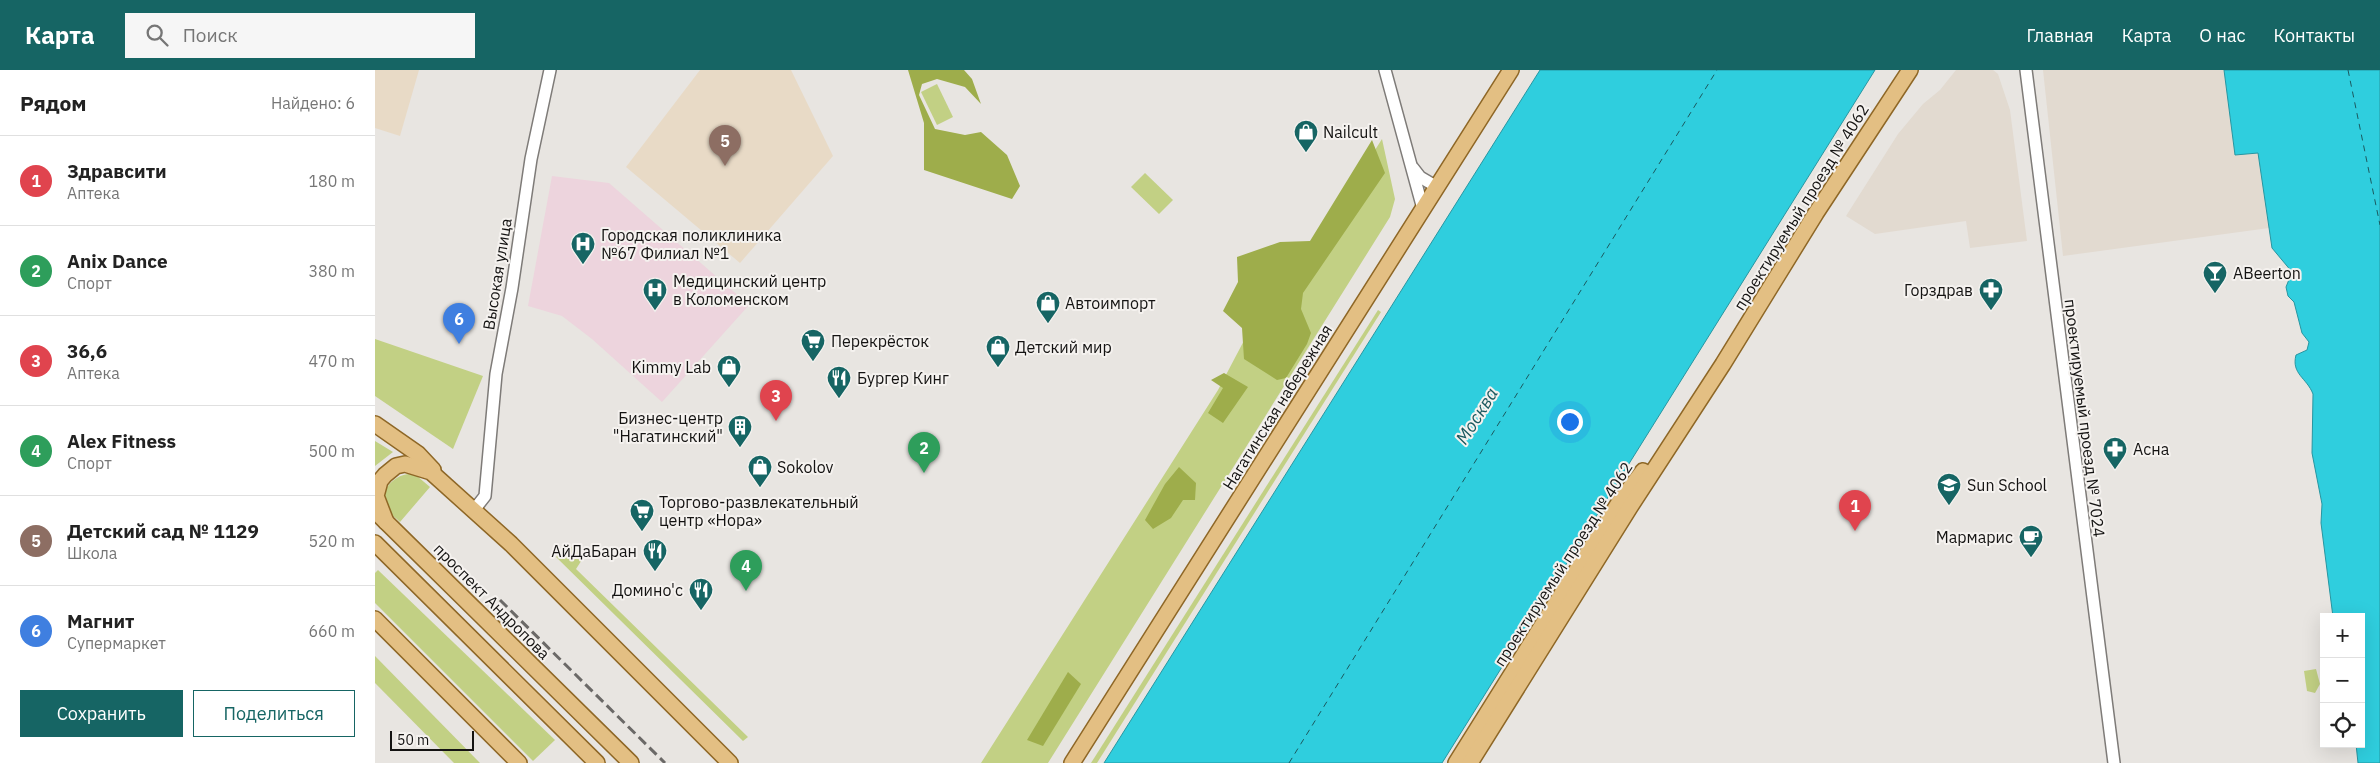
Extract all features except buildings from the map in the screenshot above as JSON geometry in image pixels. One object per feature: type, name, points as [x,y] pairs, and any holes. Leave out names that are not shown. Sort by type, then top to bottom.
[{"type":"main road","name":"Нагатинская набережная","points":[[1072,763],[1511,70]]},
{"type":"main road","name":"проектируемый проезд № 4062","points":[[1470,763],[1630,507],[1723,364],[1816,213],[1910,70]]},
{"type":"main road","name":"проектируемый проезд № 4062","points":[[1456,763],[1620,501],[1723,364]]},
{"type":"main road","points":[[375,424],[418,454],[440,479],[474,510],[730,763]]},
{"type":"main road","points":[[380,516],[376,496],[380,481],[396,466],[409,464],[425,469],[440,479]]},
{"type":"main road","name":"проспект Андропова","points":[[380,516],[631,763]]},
{"type":"main road","points":[[375,543],[597,763]]},
{"type":"main road","points":[[375,550],[389,556]]},
{"type":"main road","points":[[375,619],[519,763]]},
{"type":"street","name":"Высокая улица","points":[[474,510],[485,496],[496,374],[512,288],[531,158],[550,70]]},
{"type":"street","points":[[1385,70],[1423,208]]},
{"type":"street","name":"проектируемый проезд № 7024","points":[[2025,72],[2113,763]]},
{"type":"street","points":[[1412,166],[1420,177],[1437,188]]},
{"type":"shaded area","points":[[375,70],[419,70],[400,136],[375,128]]},
{"type":"shaded area","points":[[700,70],[791,70],[833,156],[740,263],[626,167]]},
{"type":"shaded area","points":[[1956,70],[1993,70],[1998,74],[2010,110],[2027,241],[1970,248],[1966,221],[1875,234],[1846,216],[1898,134],[1923,104],[1940,90]]},
{"type":"shaded area","points":[[2043,70],[2224,70],[2235,155],[2258,152],[2269,228],[2063,256]]},
{"type":"shaded area","name":"Медицинский центр в Коломенском","points":[[552,176],[609,183],[749,305],[662,402],[592,339],[562,316],[528,306]]},
{"type":"green space","points":[[908,70],[964,70],[972,79],[981,104],[965,87],[937,79],[922,84],[919,95],[935,129],[965,135],[981,132],[1007,155],[1020,186],[1012,199],[924,170],[924,123]]},
{"type":"green space","points":[[937,84],[953,117],[937,125],[921,92]]},
{"type":"green space","points":[[1382,139],[1395,199],[1390,217],[1048,763],[981,763],[1218,390],[1268,295],[1293,279]]},
{"type":"green space","points":[[1372,140],[1385,173],[1303,293],[1301,309],[1311,333],[1307,344],[1286,378],[1277,380],[1244,359],[1242,328],[1223,311],[1238,282],[1237,257],[1280,242],[1310,241]]},
{"type":"green space","points":[[1145,173],[1173,200],[1159,214],[1131,187]]},
{"type":"green space","points":[[1378,310],[1381,312],[1097,763],[1091,763]]},
{"type":"green space","points":[[375,339],[483,376],[453,449],[375,396]]},
{"type":"green space","points":[[1224,373],[1248,387],[1223,423],[1208,413],[1223,388],[1211,380]]},
{"type":"green space","points":[[375,441],[393,452],[375,466]]},
{"type":"green space","points":[[1179,467],[1196,483],[1195,500],[1183,500],[1171,518],[1153,529],[1145,520],[1165,484]]},
{"type":"green space","points":[[409,474],[417,476],[430,487],[400,522],[386,508],[384,496],[393,481],[398,477]]},
{"type":"green space","points":[[575,546],[587,552],[576,569],[748,737],[743,741],[556,557],[564,549]]},
{"type":"green space","points":[[378,570],[555,740],[533,761],[375,603],[375,573]]},
{"type":"green space","points":[[375,656],[480,763],[454,763],[375,683]]},
{"type":"green space","points":[[2316,669],[2320,684],[2315,693],[2307,691],[2304,671]]},
{"type":"green space","points":[[1068,672],[1081,684],[1043,746],[1027,740]]},
{"type":"water","name":"Москва","points":[[1540,70],[1875,70],[1442,763],[1104,763]]},
{"type":"water","points":[[2224,70],[2380,70],[2380,763],[2358,763],[2356,748],[2365,748],[2365,613],[2332,613],[2321,523],[2322,504],[2312,453],[2313,394],[2298,371],[2295,361],[2296,355],[2307,350],[2309,342],[2302,333],[2294,302],[2288,296],[2286,287],[2292,272],[2272,248],[2258,153],[2235,155]]},
{"type":"ferry route","points":[[1289,763],[1717,70]]},
{"type":"ferry route","points":[[2348,70],[2380,225]]},
{"type":"railway","points":[[500,600],[665,763]]},
{"type":"place","name":"Nailcult","points":[[1306,153]]},
{"type":"place","name":"Детский сад № 1129","points":[[725,166]]},
{"type":"place","name":"Городская поликлиника №67 Филиал №1","points":[[583,265]]},
{"type":"place","name":"ABeerton","points":[[2215,294]]},
{"type":"place","name":"Медицинский центр в Коломенском","points":[[655,311]]},
{"type":"place","name":"Горздрав","points":[[1991,311]]},
{"type":"place","name":"Автоимпорт","points":[[1048,324]]},
{"type":"place","name":"Магнит","points":[[459,344]]},
{"type":"place","name":"Перекрёсток","points":[[813,362]]},
{"type":"place","name":"Детский мир","points":[[998,368]]},
{"type":"place","name":"Kimmy Lab","points":[[729,388]]},
{"type":"place","name":"Бургер Кинг","points":[[839,399]]},
{"type":"place","name":"36,6","points":[[776,421]]},
{"type":"place","name":"Бизнес-центр \"Нагатинский\"","points":[[740,448]]},
{"type":"place","name":"Асна","points":[[2115,470]]},
{"type":"place","name":"Anix Dance","points":[[924,473]]},
{"type":"place","name":"Sokolov","points":[[760,488]]},
{"type":"place","name":"Sun School","points":[[1949,506]]},
{"type":"place","name":"Здравсити","points":[[1855,531]]},
{"type":"place","name":"Торгово-развлекательный центр «Нора»","points":[[642,532]]},
{"type":"place","name":"Мармарис","points":[[2031,558]]},
{"type":"place","name":"АйДаБаран","points":[[655,572]]},
{"type":"place","name":"Alex Fitness","points":[[746,591]]},
{"type":"place","name":"Домино'c","points":[[701,611]]}]
